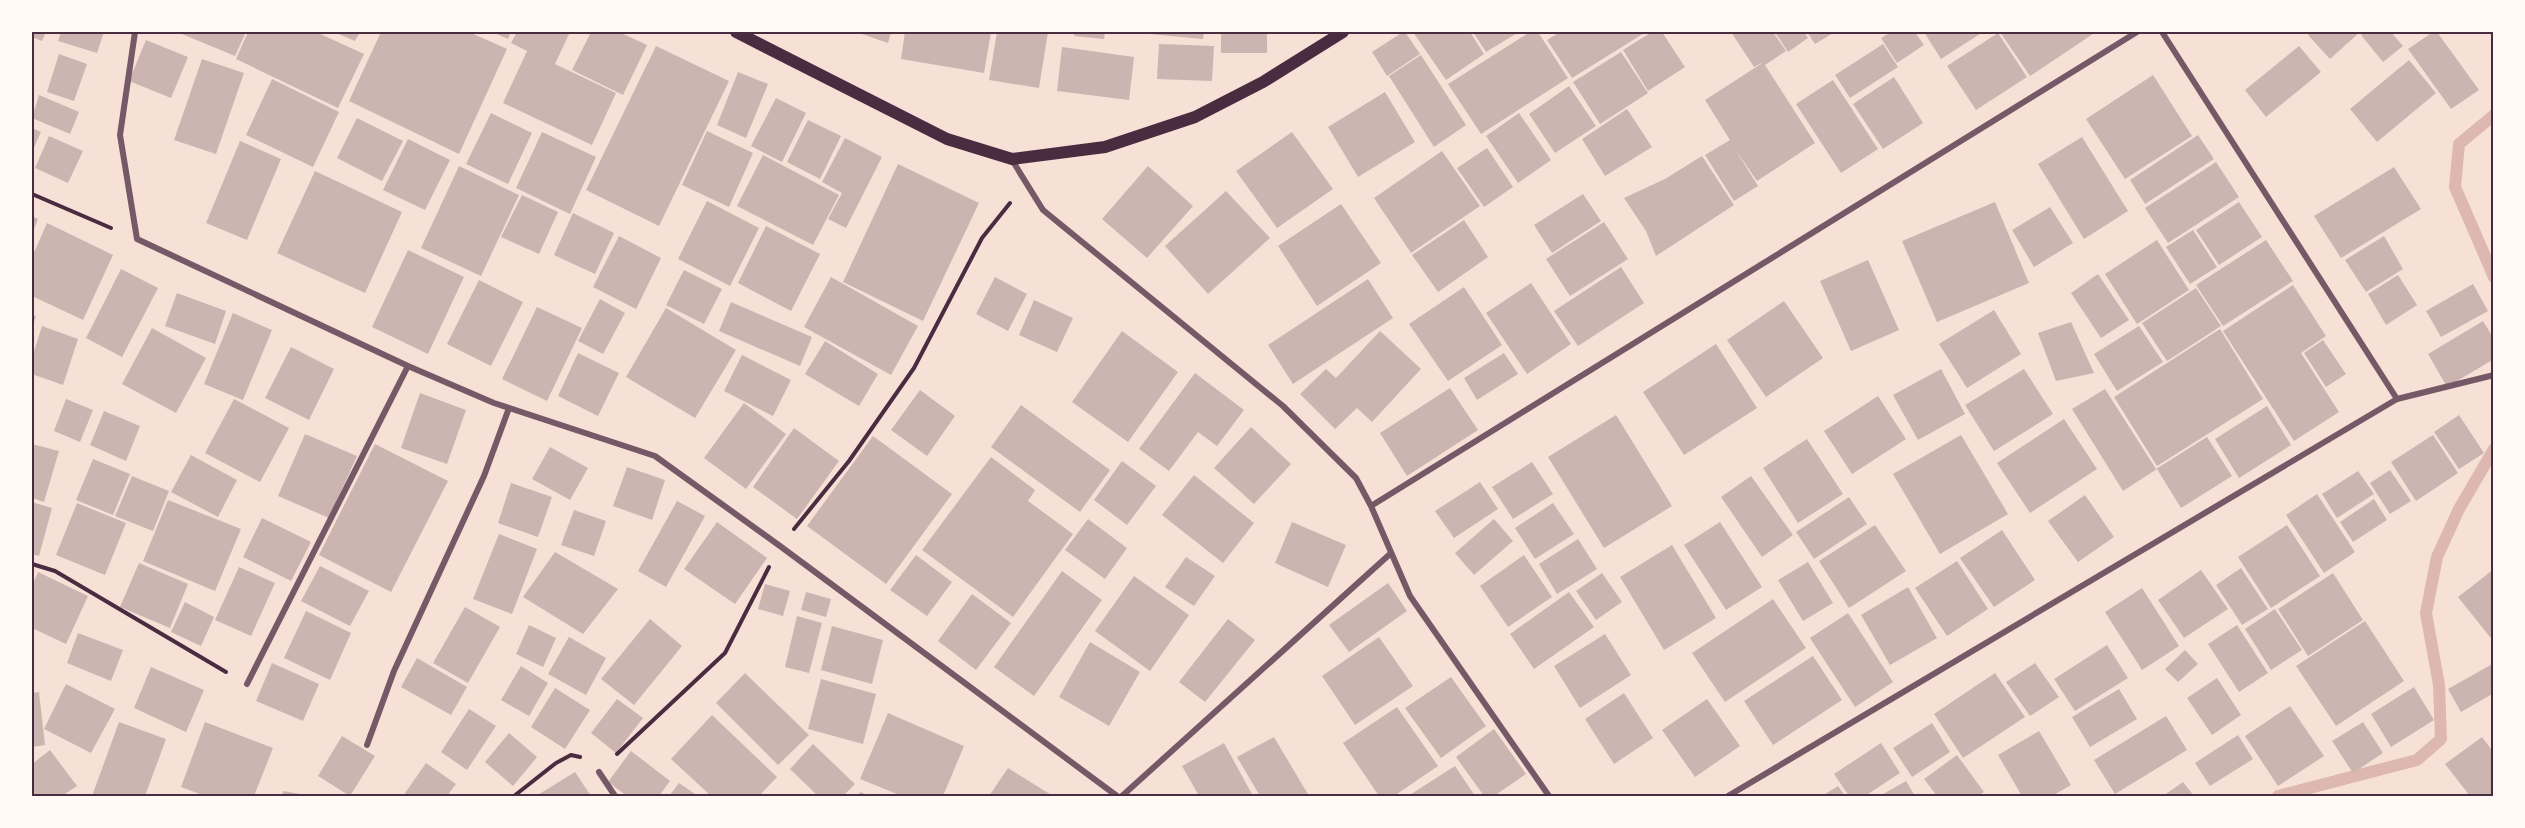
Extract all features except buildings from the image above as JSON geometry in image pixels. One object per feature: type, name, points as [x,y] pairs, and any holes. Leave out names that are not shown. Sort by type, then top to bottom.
[{"type":"main road","points":[[735,32],[947,139],[1012,159],[1105,147],[1195,117],[1263,82],[1343,32]]},
{"type":"street","points":[[135,32],[120,135],[137,239],[408,366],[509,408],[655,456],[1117,796]]},
{"type":"street","points":[[1371,506],[2137,32]]},
{"type":"street","points":[[2162,32],[2397,399]]},
{"type":"street","points":[[1012,159],[1043,210],[1283,406],[1356,478],[1371,506],[1410,596],[1549,796]]},
{"type":"street","points":[[248,684],[408,366]]},
{"type":"street","points":[[1728,796],[2397,399],[2493,375]]},
{"type":"street","points":[[367,745],[394,671],[484,476],[509,408]]},
{"type":"street","points":[[1122,796],[1390,554]]},
{"type":"street","points":[[599,772],[615,796]]},
{"type":"path","points":[[514,796],[556,763],[571,755],[582,758],[599,772],[725,652],[780,546],[849,461],[914,368],[982,238],[1026,183]]},
{"type":"path","points":[[32,194],[137,239]]},
{"type":"path","points":[[32,564],[55,571],[248,684]]},
{"type":"waterway","points":[[2494,115],[2459,144],[2455,187],[2494,277]]},
{"type":"waterway","points":[[2278,796],[2417,760],[2441,739],[2439,685],[2426,613],[2437,557],[2459,509],[2494,449]]}]
